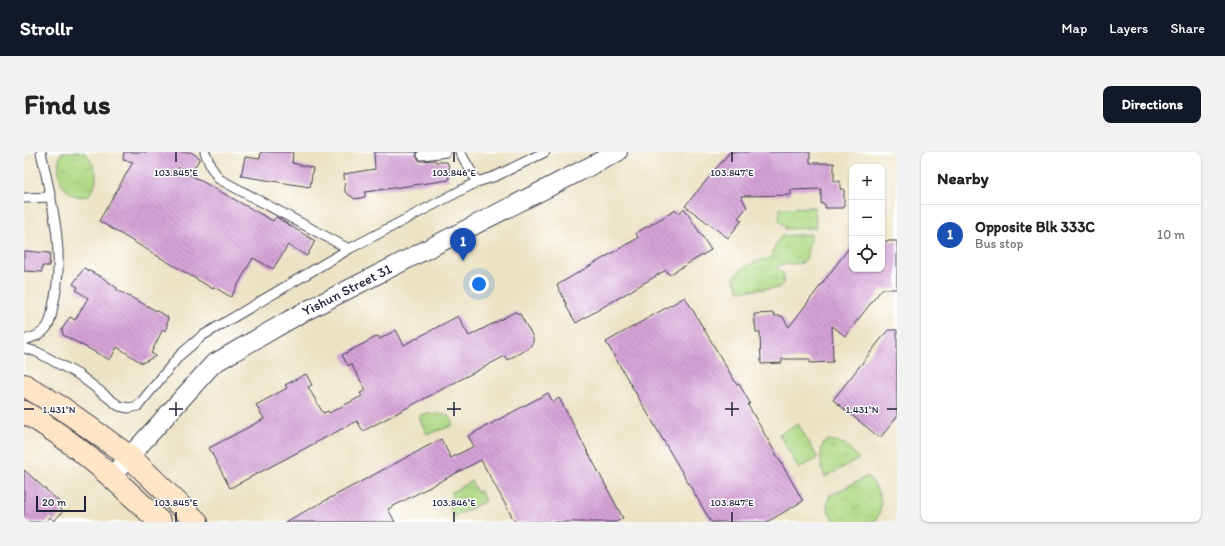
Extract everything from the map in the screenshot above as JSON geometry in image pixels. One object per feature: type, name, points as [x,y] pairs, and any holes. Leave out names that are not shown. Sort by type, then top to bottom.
[{"type":"main road","points":[[24,385],[62,408],[130,457],[197,522]]},
{"type":"main road","points":[[48,428],[62,408]]},
{"type":"main road","points":[[24,412],[112,476],[160,522]]},
{"type":"street","name":"Yishun Street 31","points":[[112,476],[213,364],[298,315],[618,152]]},
{"type":"lane","points":[[24,340],[38,336],[48,326],[55,298],[58,271],[56,228],[41,152]]},
{"type":"lane","points":[[205,152],[211,167],[219,179],[350,249]]},
{"type":"lane","points":[[422,155],[446,152]]},
{"type":"lane","points":[[460,152],[477,182]]},
{"type":"lane","points":[[24,348],[37,352],[79,375],[119,406],[129,408],[138,406],[180,355],[202,336],[350,249],[477,182],[496,176],[545,152]]},
{"type":"lane","points":[[24,198],[51,197]]},
{"type":"green space","points":[[62,152],[84,152],[92,163],[96,174],[96,180],[92,191],[88,196],[79,197],[72,194],[66,190],[62,184],[58,168]]},
{"type":"green space","points":[[814,207],[816,218],[815,228],[785,229],[785,226],[779,221],[780,208]]},
{"type":"green space","points":[[811,234],[806,259],[802,263],[780,265],[777,267],[784,274],[783,283],[779,288],[739,291],[734,278],[736,274],[749,265],[769,259],[781,236]]},
{"type":"green space","points":[[429,413],[448,415],[453,421],[452,426],[427,434],[419,415]]},
{"type":"green space","points":[[798,424],[818,458],[799,469],[779,434]]},
{"type":"green space","points":[[828,440],[845,444],[859,459],[825,477],[821,465],[821,457],[823,443]]},
{"type":"green space","points":[[868,476],[876,487],[881,504],[875,522],[834,522],[827,507],[829,496]]},
{"type":"green space","points":[[471,481],[477,492],[480,491],[485,501],[454,517],[449,507],[452,492]]},
{"type":"building","points":[[124,152],[191,152],[200,158],[193,170],[178,168],[273,221],[276,217],[315,241],[307,256],[288,245],[273,269],[253,258],[231,297],[214,287],[213,289],[99,221],[133,162],[123,160]]},
{"type":"building","points":[[261,152],[293,152],[292,163],[313,168],[310,187],[241,176],[245,157],[260,159]]},
{"type":"building","points":[[374,152],[417,152],[416,156],[420,161],[435,160],[436,162],[447,162],[449,167],[449,180],[365,192],[365,197],[355,199],[345,192],[344,174],[375,169]]},
{"type":"building","points":[[730,152],[810,152],[810,163],[834,163],[834,181],[840,181],[840,189],[844,189],[844,208],[825,208],[825,204],[821,204],[821,189],[791,190],[791,195],[741,196],[747,207],[738,218],[742,220],[728,238],[685,206]]},
{"type":"building","points":[[684,208],[711,250],[669,275],[666,270],[576,323],[566,306],[567,305],[557,285],[638,238],[636,233],[676,210],[679,214]]},
{"type":"building","points":[[885,241],[897,241],[897,289],[882,289],[845,336],[832,326],[833,362],[810,363],[810,359],[782,359],[782,363],[761,364],[760,332],[756,332],[754,314],[774,313],[774,316],[782,316],[789,327],[849,248],[849,272],[885,272]]},
{"type":"building","points":[[24,251],[50,253],[49,266],[42,266],[42,272],[24,271]]},
{"type":"building","points":[[84,268],[103,278],[117,288],[117,290],[168,317],[166,331],[163,329],[151,353],[156,356],[142,363],[117,347],[110,360],[63,335],[62,329],[70,317],[75,320],[88,298],[76,290],[78,287],[73,284]]},
{"type":"building","points":[[685,297],[737,385],[739,384],[750,403],[748,405],[803,501],[767,522],[711,522],[606,342]]},
{"type":"building","points":[[515,312],[520,314],[533,337],[533,342],[529,348],[507,360],[505,356],[363,431],[357,421],[230,488],[209,448],[264,419],[256,405],[287,388],[285,385],[306,374],[312,385],[308,387],[323,413],[328,411],[329,413],[362,396],[360,393],[366,390],[351,364],[348,366],[342,355],[378,336],[380,339],[396,330],[404,345],[458,316],[469,336]]},
{"type":"building","points":[[888,330],[897,330],[897,417],[880,438],[833,400]]},
{"type":"building","points":[[548,393],[553,402],[559,398],[623,518],[616,522],[515,522],[481,460],[388,509],[395,522],[285,522],[441,439],[451,458],[474,446],[468,436]]},
{"type":"building","points":[[24,470],[62,504],[59,507],[63,511],[54,521],[50,517],[46,522],[24,522]]},
{"type":"place","name":"Opposite Blk 333C","points":[[463,261]]}]
